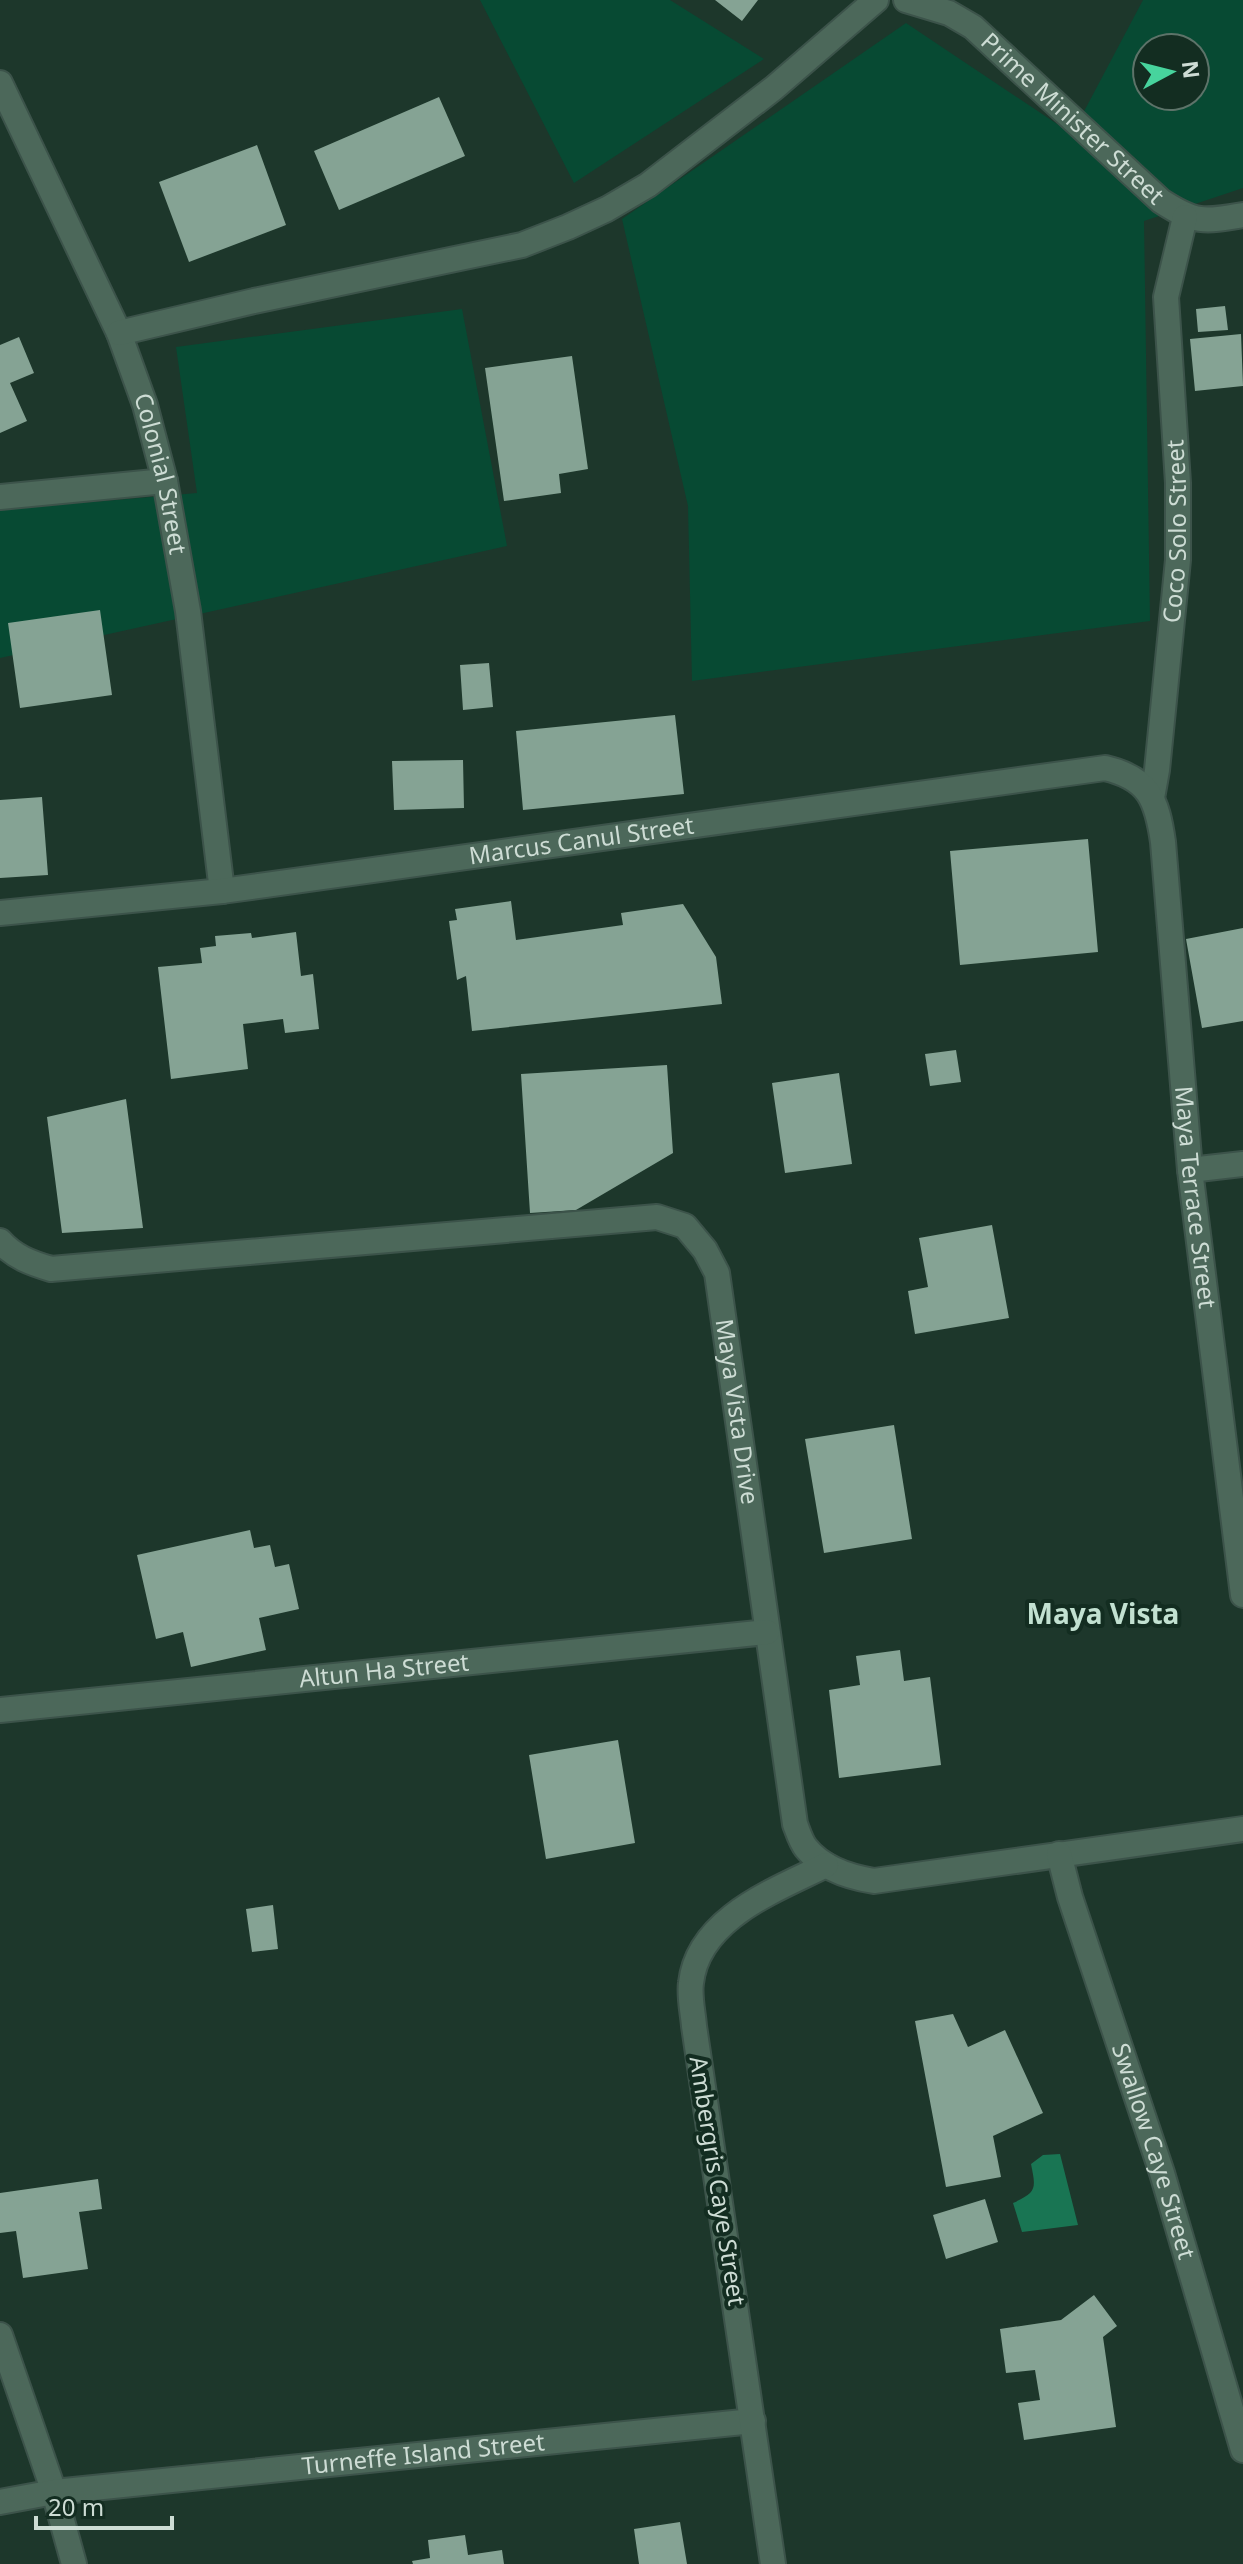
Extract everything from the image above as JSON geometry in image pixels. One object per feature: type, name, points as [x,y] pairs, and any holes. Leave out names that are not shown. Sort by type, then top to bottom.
[{"type":"street","points":[[119,333],[254,301],[522,245],[568,227],[648,185],[774,88],[876,0]]},
{"type":"street","name":"Prime Minister Street","points":[[906,0],[949,13],[973,27],[1161,201],[1185,217],[1212,220],[1243,215]]},
{"type":"street","name":"Colonial Street","points":[[0,83],[119,333],[145,405],[165,481],[188,611],[222,891]]},
{"type":"street","name":"Coco Solo Street","points":[[1152,798],[1178,560],[1178,483],[1166,297],[1185,217]]},
{"type":"street","points":[[0,497],[165,481]]},
{"type":"street","name":"Marcus Canul Street","points":[[0,913],[222,891],[1105,768],[1137,779],[1152,798]]},
{"type":"street","name":"Maya Terrace Street","points":[[1152,798],[1163,842],[1190,1170],[1243,1595]]},
{"type":"street","points":[[1190,1170],[1243,1164]]},
{"type":"street","name":"Maya Vista Drive","points":[[3,1248],[27,1262],[51,1269],[657,1217],[685,1226],[705,1250],[717,1273],[795,1824],[805,1847],[826,1865],[851,1878],[874,1881],[1243,1829]]},
{"type":"street","name":"Altun Ha Street","points":[[0,1710],[767,1632]]},
{"type":"street","name":"Swallow Caye Street","points":[[1059,1854],[1070,1897],[1162,2173],[1243,2445]]},
{"type":"street","name":"Ambergris Caye Street","points":[[773,2564],[694,2026],[691,1983],[699,1953],[722,1923],[826,1865]]},
{"type":"street","points":[[0,2335],[54,2492],[74,2564]]},
{"type":"street","name":"Turneffe Island Street","points":[[0,2502],[54,2492],[753,2421]]},
{"type":"shaded area","points":[[480,0],[670,0],[764,59],[574,183]]},
{"type":"shaded area","points":[[1143,0],[1243,0],[1243,188],[1144,221],[1150,621],[692,681],[688,506],[622,219],[906,23],[1072,134]]},
{"type":"shaded area","points":[[462,309],[507,546],[0,658],[0,510],[197,493],[176,347]]},
{"type":"shaded area","points":[[1060,2154],[1078,2225],[1022,2232],[1013,2203],[1033,2189],[1031,2164],[1043,2155]]},
{"type":"building","points":[[715,0],[758,0],[742,21]]},
{"type":"building","points":[[439,97],[465,156],[339,210],[314,151]]},
{"type":"building","points":[[257,145],[286,225],[189,262],[159,182]]},
{"type":"building","points":[[1225,306],[1228,330],[1198,332],[1196,309]]},
{"type":"building","points":[[1241,334],[1243,386],[1195,391],[1190,339]]},
{"type":"building","points":[[19,337],[34,373],[10,383],[27,421],[0,433],[0,345]]},
{"type":"building","points":[[572,356],[588,469],[559,474],[561,493],[504,501],[485,368]]},
{"type":"building","points":[[100,610],[112,695],[20,708],[8,623]]},
{"type":"building","points":[[489,663],[493,707],[463,710],[460,665]]},
{"type":"building","points":[[675,715],[684,794],[523,810],[516,731]]},
{"type":"building","points":[[463,760],[464,808],[394,810],[392,761]]},
{"type":"building","points":[[42,797],[48,875],[0,878],[0,800]]},
{"type":"building","points":[[1088,839],[1098,952],[960,965],[950,851]]},
{"type":"building","points":[[511,901],[516,940],[623,925],[621,913],[683,904],[716,957],[722,1004],[472,1031],[466,976],[457,980],[449,921],[457,920],[455,909]]},
{"type":"building","points":[[1243,928],[1243,1021],[1202,1028],[1186,939]]},
{"type":"building","points":[[296,932],[301,976],[313,974],[319,1029],[285,1033],[283,1019],[243,1024],[248,1069],[171,1079],[158,967],[202,963],[200,948],[216,946],[215,936],[251,933],[252,938]]},
{"type":"building","points":[[956,1050],[961,1082],[930,1086],[925,1054]]},
{"type":"building","points":[[667,1065],[673,1153],[576,1210],[530,1213],[521,1074]]},
{"type":"building","points":[[839,1073],[852,1164],[785,1173],[772,1083]]},
{"type":"building","points":[[126,1099],[143,1228],[62,1233],[47,1117]]},
{"type":"building","points":[[992,1225],[1009,1318],[915,1334],[908,1291],[928,1287],[919,1238]]},
{"type":"building","points":[[894,1425],[912,1539],[824,1553],[805,1439]]},
{"type":"building","points":[[250,1530],[254,1548],[270,1545],[275,1567],[289,1564],[299,1609],[259,1618],[266,1650],[191,1667],[183,1632],[156,1639],[137,1555]]},
{"type":"building","points":[[900,1650],[904,1681],[930,1677],[941,1765],[839,1778],[829,1690],[860,1685],[856,1656]]},
{"type":"building","points":[[618,1740],[635,1843],[546,1859],[529,1755]]},
{"type":"building","points":[[273,1905],[278,1949],[252,1952],[246,1909]]},
{"type":"building","points":[[953,2014],[968,2047],[1005,2030],[1043,2113],[993,2136],[1001,2177],[946,2187],[915,2021]]},
{"type":"building","points":[[98,2179],[102,2209],[79,2212],[88,2269],[23,2278],[16,2231],[0,2233],[0,2193]]},
{"type":"building","points":[[985,2199],[998,2242],[946,2259],[933,2215]]},
{"type":"building","points":[[1094,2295],[1117,2326],[1103,2337],[1116,2427],[1024,2440],[1018,2403],[1040,2400],[1035,2370],[1006,2373],[1000,2329],[1061,2320]]},
{"type":"building","points":[[680,2522],[687,2564],[639,2564],[634,2529]]},
{"type":"building","points":[[465,2535],[468,2555],[502,2550],[504,2564],[413,2564],[412,2561],[430,2558],[428,2540]]},
{"type":"district","name":"Maya Vista","points":[[1103,1614]]}]
